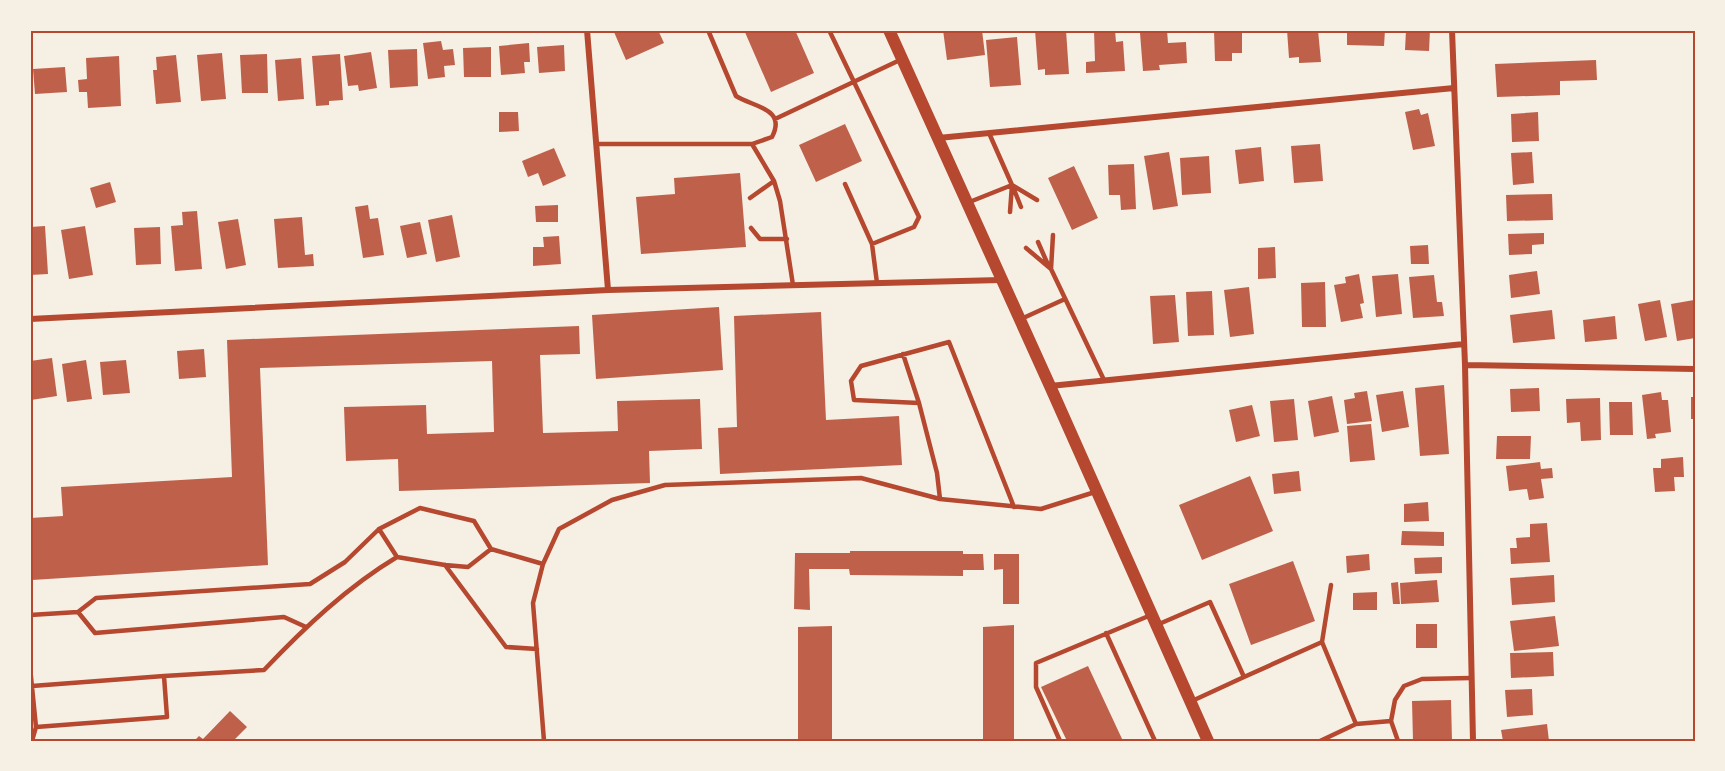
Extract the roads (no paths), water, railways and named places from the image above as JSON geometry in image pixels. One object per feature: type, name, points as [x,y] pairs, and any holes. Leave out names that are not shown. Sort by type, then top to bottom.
[{"type":"main road","points":[[889,30],[1208,741]]},
{"type":"street","points":[[587,30],[608,290]]},
{"type":"street","points":[[1452,30],[1464,344],[1473,741]]},
{"type":"street","points":[[937,138],[1454,88]]},
{"type":"street","points":[[30,319],[608,290],[1001,280]]},
{"type":"street","points":[[1050,386],[1464,344]]},
{"type":"street","points":[[1464,365],[1695,369]]},
{"type":"lane","points":[[596,144],[752,144],[772,137],[776,130],[775,119],[759,105],[736,96],[708,30]]},
{"type":"lane","points":[[829,30],[918,217],[914,228],[872,244]]},
{"type":"lane","points":[[775,119],[902,59]]},
{"type":"lane","points":[[989,133],[1021,207]]},
{"type":"lane","points":[[752,144],[774,181],[780,201],[793,285]]},
{"type":"lane","points":[[750,198],[774,181]]},
{"type":"lane","points":[[845,184],[872,244],[878,283]]},
{"type":"lane","points":[[1012,185],[1037,200]]},
{"type":"lane","points":[[967,204],[1012,185]]},
{"type":"lane","points":[[1010,213],[1012,185]]},
{"type":"lane","points":[[750,228],[760,239],[787,239]]},
{"type":"lane","points":[[1050,269],[1053,235]]},
{"type":"lane","points":[[1038,242],[1104,380]]},
{"type":"lane","points":[[1026,248],[1050,269]]},
{"type":"lane","points":[[1020,320],[1065,299]]},
{"type":"lane","points":[[920,403],[854,400],[851,381],[861,366],[949,342],[1014,507]]},
{"type":"lane","points":[[903,354],[920,403],[937,473],[940,499]]},
{"type":"lane","points":[[544,741],[533,603],[543,564],[559,529],[612,500],[665,485],[861,478],[940,499],[1041,509],[1096,492]]},
{"type":"lane","points":[[30,615],[78,612],[96,598],[310,584],[345,562],[379,529],[420,508],[474,520],[491,549],[543,564]]},
{"type":"lane","points":[[379,529],[397,557]]},
{"type":"lane","points":[[32,686],[264,670],[306,627],[382,566],[397,557],[468,567],[491,549]]},
{"type":"lane","points":[[445,565],[506,647],[537,649]]},
{"type":"lane","points":[[1331,585],[1322,642],[1356,724]]},
{"type":"lane","points":[[1060,741],[1036,687],[1036,663],[1106,633],[1210,602],[1244,677]]},
{"type":"lane","points":[[78,612],[95,633],[284,617],[306,627]]},
{"type":"lane","points":[[1106,633],[1155,741]]},
{"type":"lane","points":[[1190,702],[1322,642]]},
{"type":"lane","points":[[30,667],[36,727],[32,741]]},
{"type":"lane","points":[[36,727],[167,717],[164,676]]},
{"type":"lane","points":[[1398,741],[1391,721],[1395,700],[1404,686],[1422,679],[1471,678]]},
{"type":"lane","points":[[1320,741],[1356,724],[1391,721]]}]
